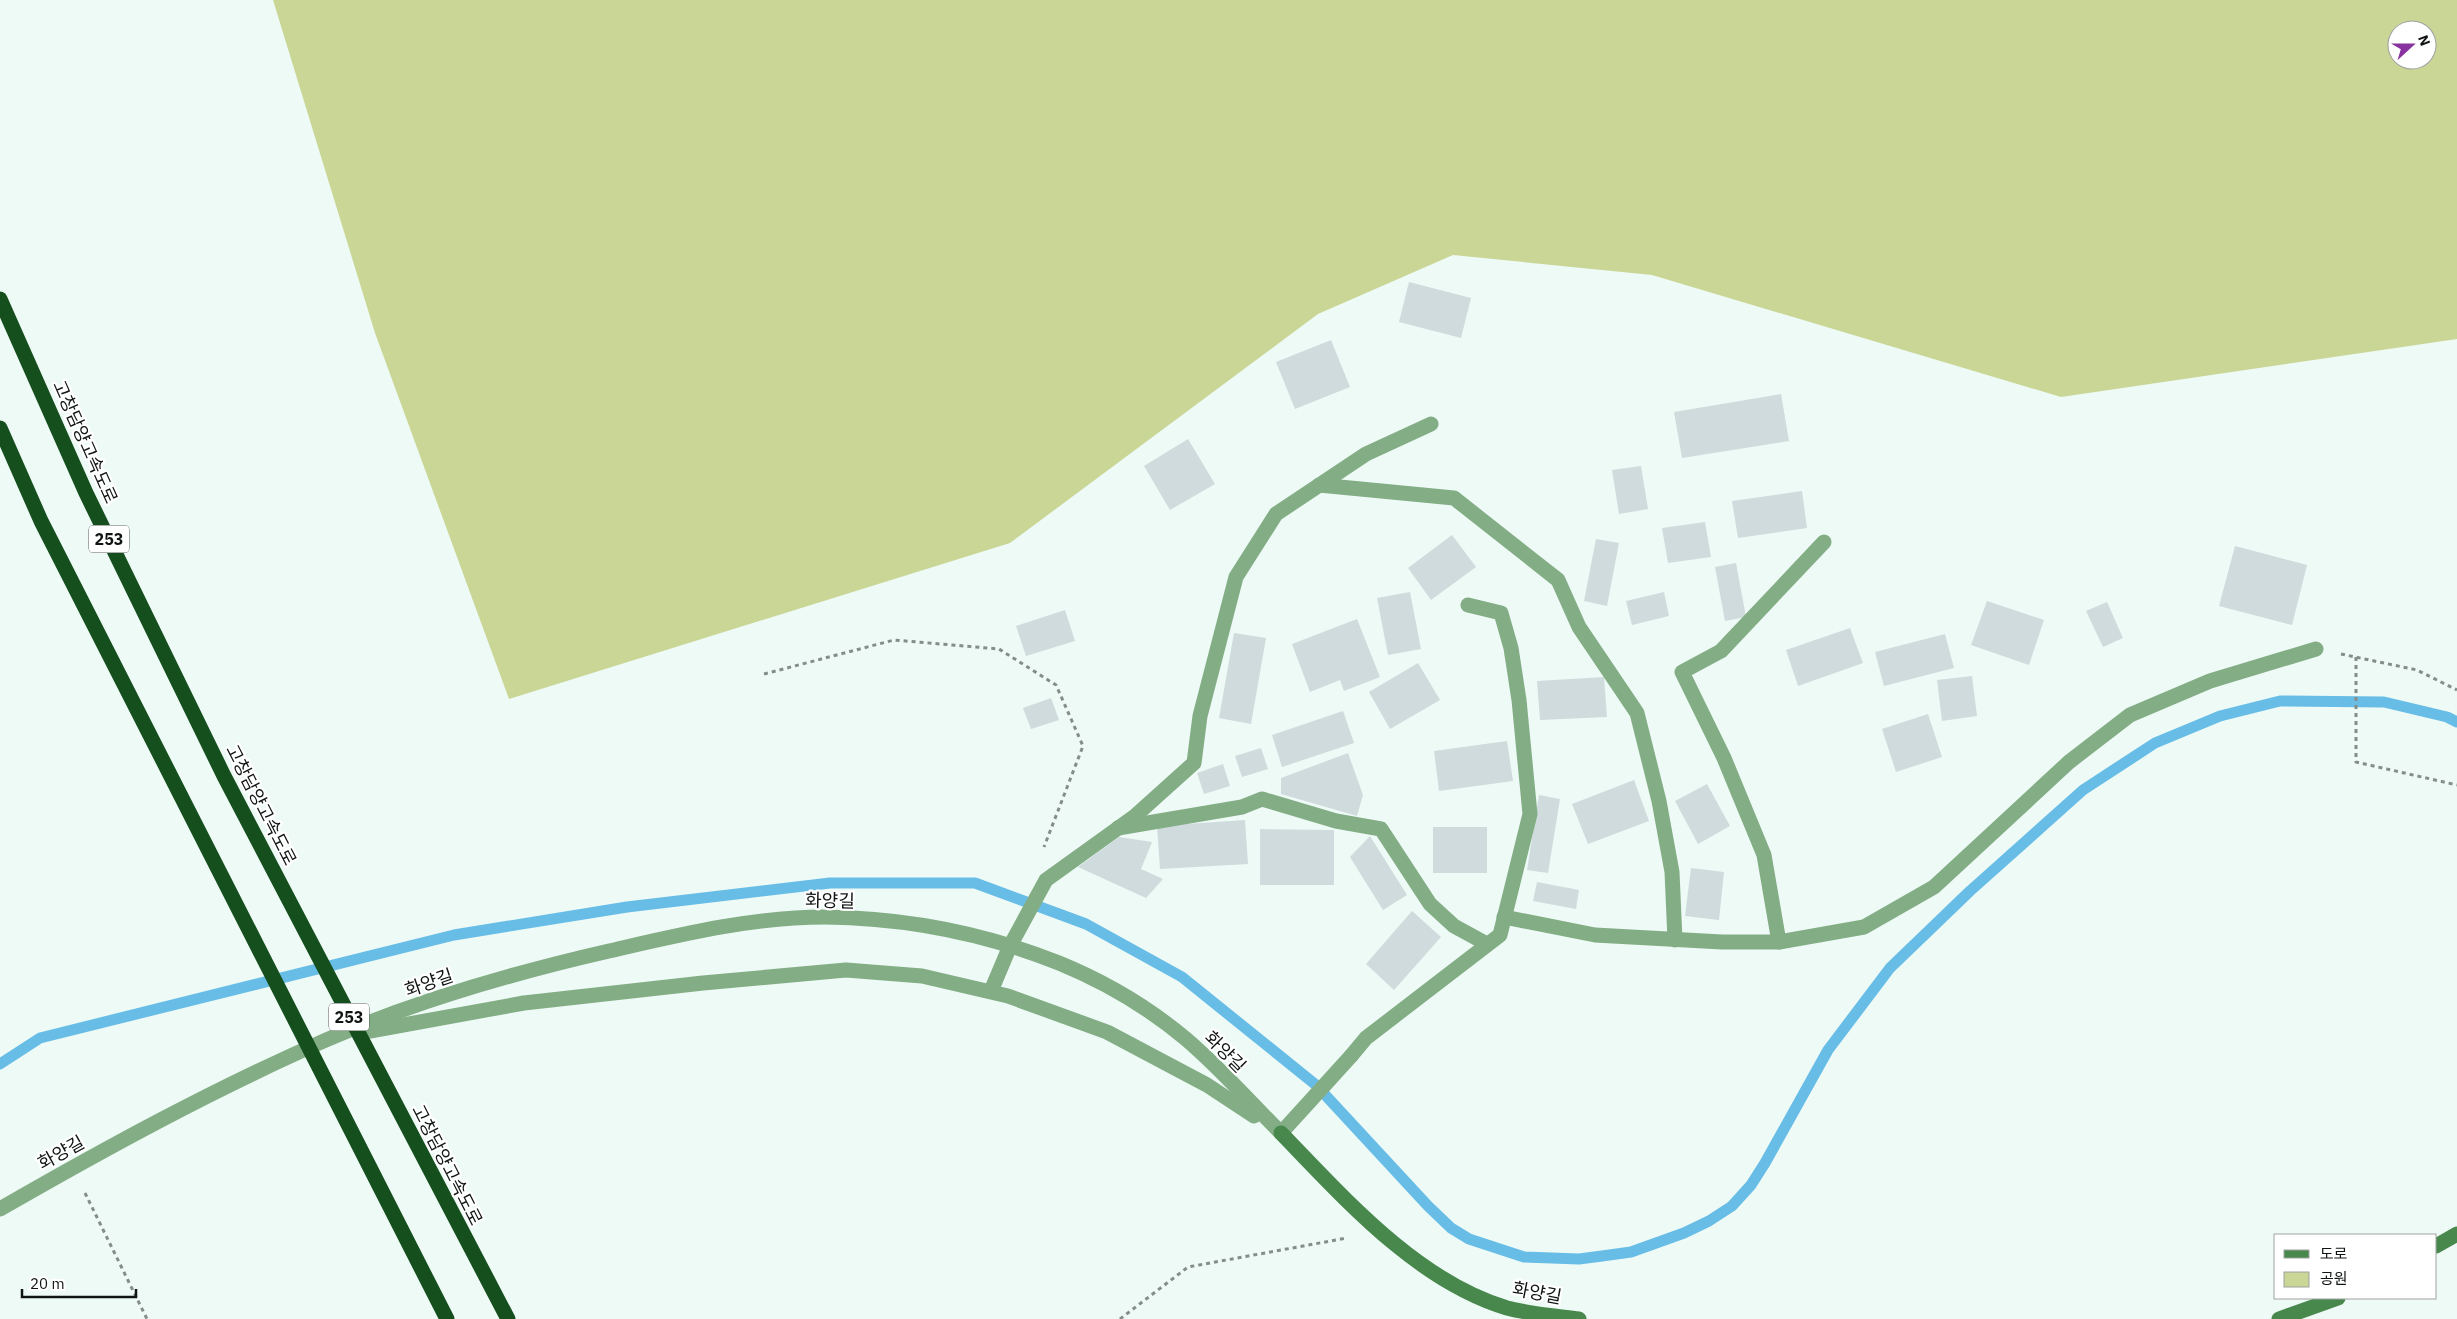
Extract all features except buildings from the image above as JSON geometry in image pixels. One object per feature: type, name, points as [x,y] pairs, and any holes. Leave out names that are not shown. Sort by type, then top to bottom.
[{"type":"highway","name":"고창담양고속도로","points":[[0,299],[86,492],[224,776],[508,1319]]},
{"type":"highway","name":"253","points":[[0,428],[41,521],[447,1319]]},
{"type":"street","points":[[990,991],[1010,946],[1046,880],[1135,816],[1194,763],[1200,716],[1236,577],[1276,514],[1366,454],[1431,424]]},
{"type":"street","points":[[1319,485],[1454,498],[1558,580],[1579,627],[1637,713],[1659,801],[1672,872],[1675,940]]},
{"type":"street","points":[[1779,942],[1764,855],[1724,758],[1682,672],[1721,651],[1824,542]]},
{"type":"street","points":[[1281,1134],[1366,1038],[1500,935],[1530,814],[1519,700],[1511,648],[1501,613],[1468,605]]},
{"type":"street","points":[[1504,917],[1595,935],[1675,940],[1779,942],[1864,927],[1934,887],[2069,762],[2130,715],[2210,681],[2316,649]]},
{"type":"street","points":[[1118,828],[1242,807],[1262,799],[1336,821],[1381,829],[1430,904],[1454,926],[1487,944]]},
{"type":"street","name":"화양길","points":[[0,1209],[213,1092],[330,1039],[449,996],[536,968],[666,938],[775,920],[824,917],[944,928],[1010,946],[1060,964],[1110,989],[1146,1010],[1186,1039],[1345,1199],[1410,1256],[1444,1280],[1508,1308],[1579,1319]]},
{"type":"street","name":"화양길","points":[[330,1039],[524,1003],[703,982],[846,970],[922,976],[1008,996],[1107,1032],[1207,1085],[1281,1134]]},
{"type":"street","points":[[2437,1245],[2457,1234]]},
{"type":"street","points":[[2279,1319],[2335,1299]]},
{"type":"path","points":[[764,674],[894,640],[998,649],[1056,685],[1083,746],[1044,846],[1046,880]]},
{"type":"path","points":[[2316,649],[2417,670],[2457,690]]},
{"type":"path","points":[[2356,658],[2356,762],[2457,785]]},
{"type":"path","points":[[72,1168],[147,1319]]},
{"type":"path","points":[[1120,1319],[1188,1267],[1383,1231]]},
{"type":"green space","points":[[273,0],[2457,0],[2457,339],[2061,397],[1652,275],[1453,255],[1318,314],[1010,543],[509,699],[375,333]]},
{"type":"waterway","points":[[0,1064],[40,1038],[454,935],[627,907],[830,883],[975,883],[1086,924],[1182,977],[1316,1085],[1428,1206],[1451,1228],[1469,1239],[1524,1257],[1579,1259],[1631,1252],[1684,1233],[1709,1221],[1732,1206],[1751,1185],[1765,1163],[1828,1050],[1890,968],[1970,891],[2083,790],[2155,743],[2220,716],[2280,701],[2384,702],[2447,717],[2457,722]]}]
